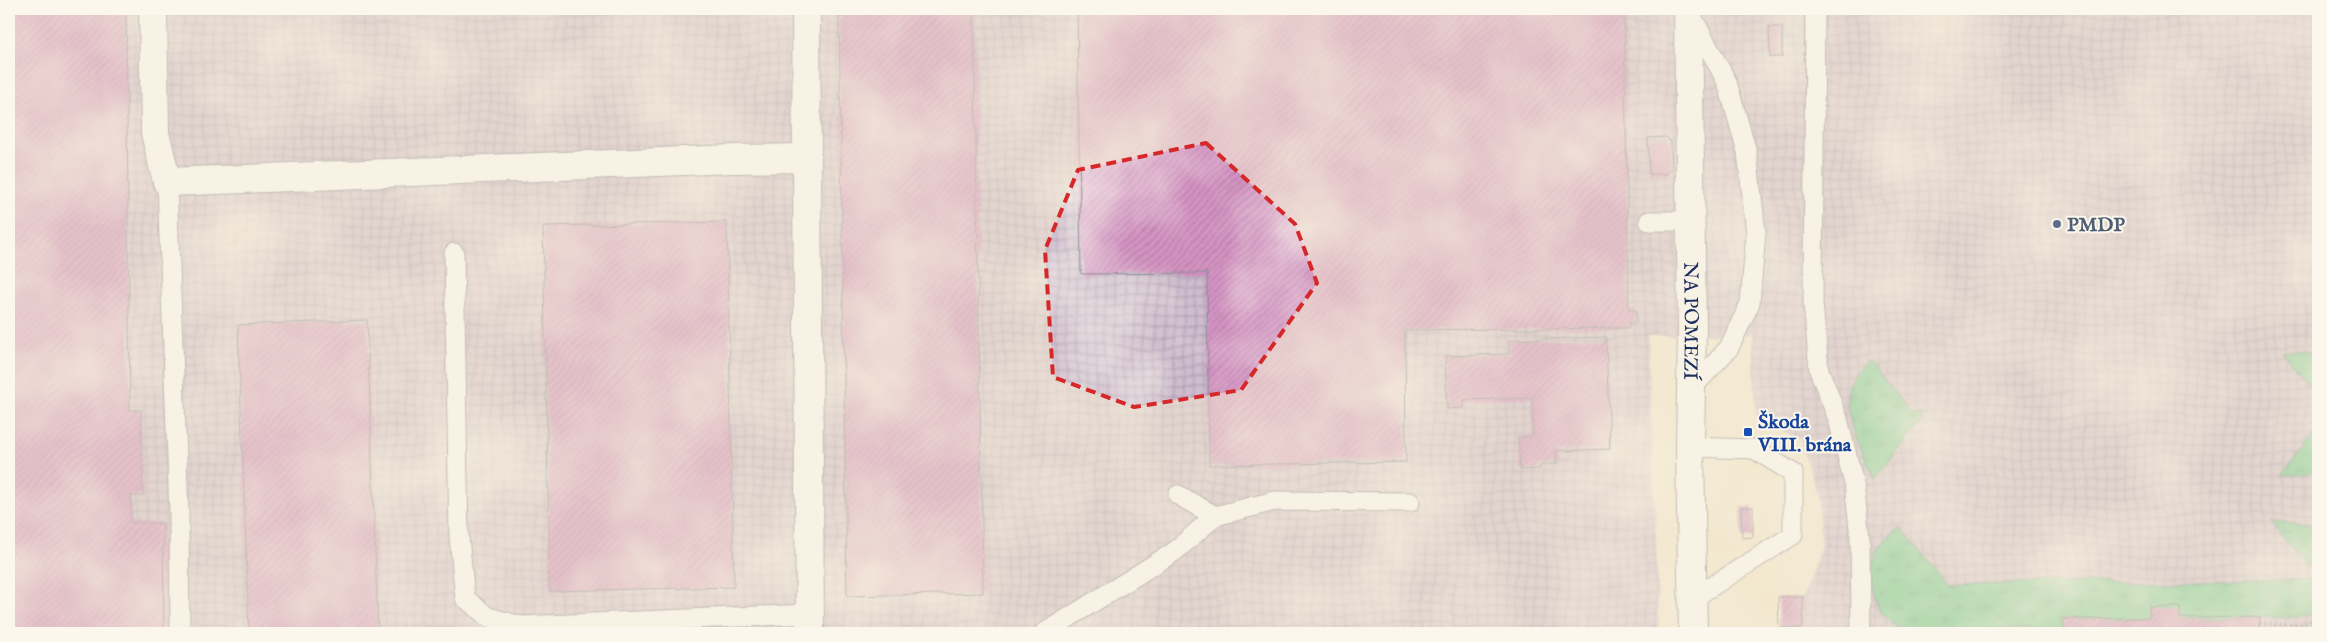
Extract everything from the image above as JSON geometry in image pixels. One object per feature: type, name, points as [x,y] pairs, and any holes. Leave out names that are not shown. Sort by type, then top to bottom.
[{"type":"street","points":[[154,9],[155,133],[167,182],[733,159],[807,158]]},
{"type":"street","points":[[806,9],[810,624]]},
{"type":"street","name":"NA POMEZÍ","points":[[1688,9],[1690,447],[1693,633]]},
{"type":"lane","points":[[1688,9],[1727,82],[1747,152],[1756,232],[1750,303],[1729,348],[1691,389]]},
{"type":"lane","points":[[1815,9],[1813,303],[1819,370],[1838,419],[1854,484],[1860,537],[1862,633]]},
{"type":"lane","points":[[167,182],[180,633]]},
{"type":"lane","points":[[1649,221],[1690,222]]},
{"type":"lane","points":[[454,253],[459,537],[466,598],[488,617],[521,626],[810,624]]},
{"type":"lane","points":[[1690,447],[1754,449],[1793,474],[1793,535],[1692,599]]},
{"type":"lane","points":[[1178,495],[1215,516]]},
{"type":"lane","points":[[1044,633],[1174,552],[1215,516],[1275,501],[1410,502]]},
{"type":"path","points":[[2260,624],[2311,622],[2318,616]]},
{"type":"highlighted area","points":[[1206,143],[1295,224],[1317,283],[1241,390],[1134,407],[1053,377],[1045,250],[1078,170]]},
{"type":"shaded area","points":[[9,9],[2318,9],[2318,633],[1804,633],[1803,597],[1821,545],[1817,494],[1800,440],[1756,416],[1753,334],[1648,336],[1659,633],[9,633]]},
{"type":"green space","points":[[2282,351],[2303,351],[2318,355],[2318,395]]},
{"type":"green space","points":[[1869,361],[1913,415],[1921,414],[1922,421],[1875,479],[1854,433],[1847,401],[1849,386],[1856,373]]},
{"type":"green space","points":[[2318,430],[2318,470],[2300,475],[2282,475]]},
{"type":"green space","points":[[2271,522],[2307,523],[2318,527],[2318,579]]},
{"type":"green space","points":[[1901,527],[1948,585],[2318,579],[2318,609],[2311,614],[2301,617],[2064,619],[2064,629],[1924,631],[1901,628],[1886,619],[1880,610],[1873,590],[1872,567],[1879,548],[1886,539]]},
{"type":"building","points":[[9,9],[126,9],[130,410],[141,410],[143,496],[131,496],[131,523],[163,523],[164,633],[9,633]]},
{"type":"building","points":[[839,9],[974,9],[983,593],[847,596]]},
{"type":"building","points":[[1077,9],[1624,9],[1629,310],[1636,310],[1636,323],[1629,323],[1629,328],[1405,330],[1406,462],[1209,465],[1207,273],[1081,274]]},
{"type":"building","points":[[1769,27],[1782,27],[1782,57],[1770,57]]},
{"type":"building","points":[[1666,137],[1671,142],[1672,169],[1666,174],[1649,174],[1648,138]]},
{"type":"building","points":[[727,222],[734,587],[550,591],[543,226]]},
{"type":"building","points":[[367,320],[378,633],[249,633],[238,325]]},
{"type":"building","points":[[1606,337],[1610,449],[1556,451],[1557,464],[1540,465],[1540,469],[1520,470],[1518,437],[1533,436],[1532,398],[1464,400],[1464,408],[1447,409],[1445,356],[1509,354],[1509,340]]},
{"type":"building","points":[[1741,507],[1753,507],[1753,537],[1742,538]]},
{"type":"building","points":[[1778,597],[1803,597],[1803,628],[1779,628]]},
{"type":"building","points":[[2149,607],[2180,607],[2180,618],[2260,617],[2260,633],[2064,633],[2063,619],[2150,618]]},
{"type":"place","name":"PMDP","points":[[2057,224]]},
{"type":"place","name":"Škoda VIII. brána","points":[[1748,432]]}]
